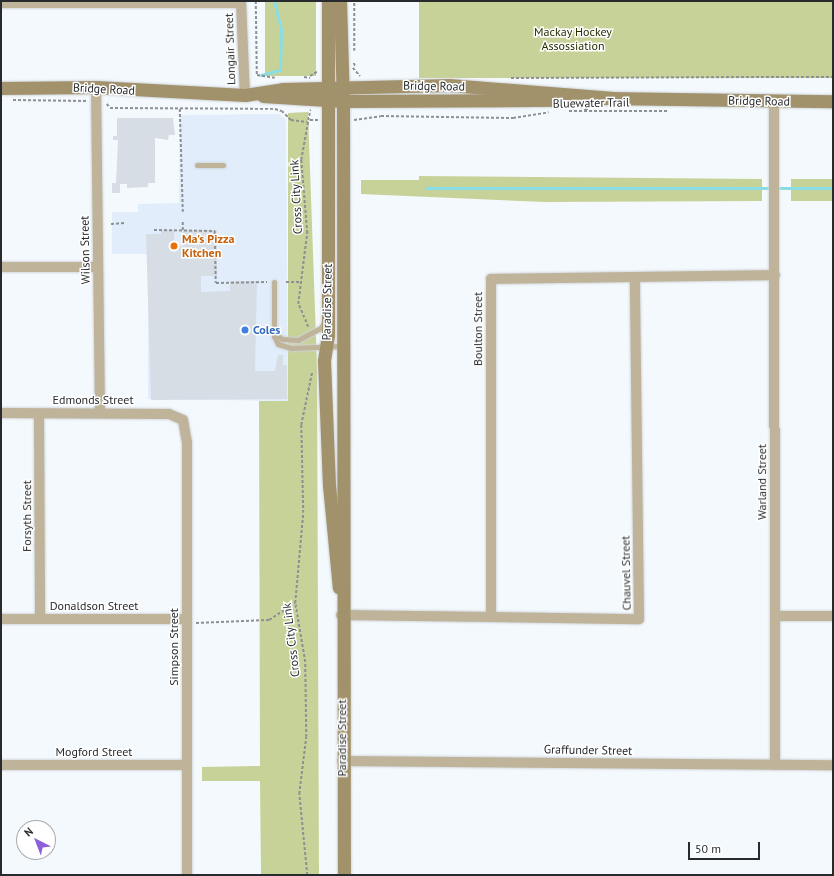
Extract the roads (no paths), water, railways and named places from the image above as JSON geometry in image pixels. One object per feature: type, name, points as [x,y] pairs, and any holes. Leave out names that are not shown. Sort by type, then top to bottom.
[{"type":"street","name":"Paradise Street","points":[[328,1],[328,315],[326,346],[329,485],[336,572],[342,601]]},
{"type":"street","name":"Paradise Street","points":[[340,1],[343,95],[341,346],[345,570],[341,615],[344,875]]},
{"type":"street","points":[[1,3],[241,2]]},
{"type":"street","name":"Longair Street","points":[[241,2],[250,95]]},
{"type":"street","name":"Bridge Road","points":[[1,88],[96,87],[250,95],[283,89],[328,95],[343,95],[449,85],[613,98],[833,101]]},
{"type":"street","name":"Wilson Street","points":[[96,87],[100,412]]},
{"type":"street","name":"Warland Street","points":[[774,101],[775,765]]},
{"type":"street","points":[[1,267],[98,267]]},
{"type":"street","name":"Boulton Street","points":[[491,615],[491,279],[775,276]]},
{"type":"street","name":"Chauvel Street","points":[[341,615],[491,615],[639,618],[635,277]]},
{"type":"street","name":"Edmonds Street","points":[[1,413],[39,414],[100,412],[169,414],[182,420]]},
{"type":"street","name":"Forsyth Street","points":[[39,414],[40,619]]},
{"type":"street","name":"Simpson Street","points":[[182,420],[187,443],[187,875]]},
{"type":"street","points":[[775,616],[833,616]]},
{"type":"street","name":"Donaldson Street","points":[[1,619],[187,619]]},
{"type":"street","name":"Graffunder Street","points":[[342,760],[833,765]]},
{"type":"street","name":"Mogford Street","points":[[1,764],[187,765]]},
{"type":"lane","points":[[197,164],[223,165]]},
{"type":"lane","points":[[271,282],[274,333],[276,341],[286,347],[341,346]]},
{"type":"lane","points":[[274,333],[282,339],[298,340],[320,328],[328,315]]},
{"type":"waterway","points":[[261,75],[280,70],[281,29],[274,1]]},
{"type":"waterway","points":[[426,188],[833,188]]},
{"type":"place","name":"Ma's Pizza Kitchen","points":[[174,246]]},
{"type":"place","name":"Coles","points":[[245,330]]},
{"type":"park label","name":"Mackay Hockey Assossiation","points":[[573,39]]}]
